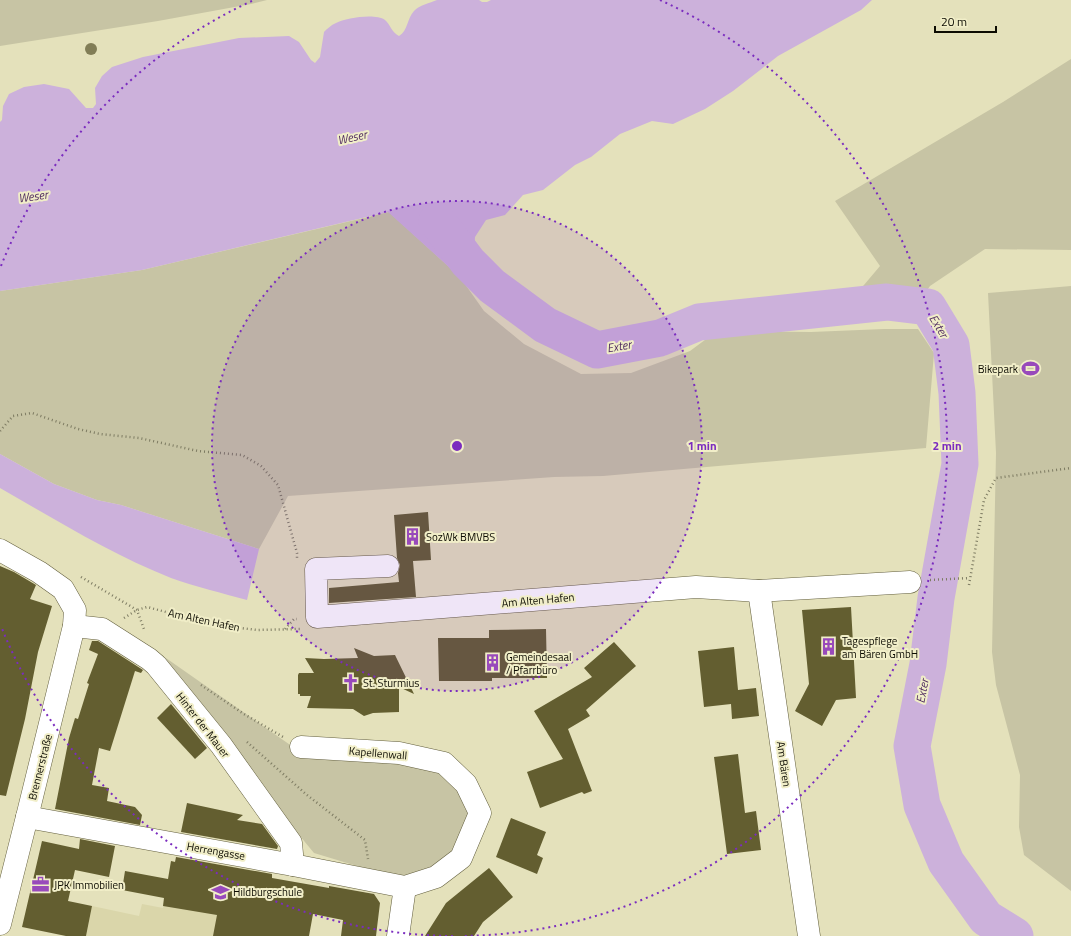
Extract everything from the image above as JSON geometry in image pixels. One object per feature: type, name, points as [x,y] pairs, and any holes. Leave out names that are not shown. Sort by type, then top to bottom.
[{"type":"street","points":[[0,550],[39,572],[63,589],[75,618]]},
{"type":"street","points":[[316,569],[388,566]]},
{"type":"street","name":"Am Alten Hafen","points":[[316,569],[317,617],[696,587],[759,591],[910,582]]},
{"type":"street","name":"Am Bären","points":[[759,591],[809,936]]},
{"type":"street","name":"Brennerstraße","points":[[0,924],[8,862],[28,817],[75,618]]},
{"type":"street","name":"Hinter der Mauer","points":[[75,618],[102,629],[156,665],[221,745],[291,843],[293,865]]},
{"type":"street","name":"Kapellenwall","points":[[300,747],[399,753],[444,763],[466,784],[480,813],[462,858],[436,877],[405,887]]},
{"type":"street","name":"Herrengasse","points":[[28,817],[405,887]]},
{"type":"street","points":[[398,936],[405,887]]},
{"type":"path","points":[[0,431],[14,416],[32,413],[78,429],[100,434],[139,438],[198,451],[242,455],[261,466],[278,485],[297,553],[297,566],[316,569]]},
{"type":"path","points":[[969,585],[984,500],[996,478],[1071,468]]},
{"type":"path","points":[[910,582],[970,578]]},
{"type":"path","name":"Am Alten Hafen","points":[[146,636],[137,610],[147,607],[216,625],[257,630],[284,629]]},
{"type":"path","points":[[199,683],[244,714],[300,747]]},
{"type":"path","points":[[243,738],[307,795],[365,840],[372,881]]},
{"type":"shaded area","points":[[0,0],[267,0],[158,21],[0,46]]},
{"type":"shaded area","points":[[1071,59],[1071,250],[985,249],[930,286],[922,297],[853,298],[880,266],[835,201],[1003,102]]},
{"type":"shaded area","points":[[389,212],[460,277],[484,311],[524,344],[581,374],[631,373],[690,351],[717,331],[811,332],[918,329],[934,353],[926,448],[603,476],[554,477],[288,496],[259,549],[121,505],[97,500],[54,484],[0,454],[0,291],[142,270]]},
{"type":"shaded area","points":[[1071,286],[1071,891],[1024,855],[1019,827],[1020,775],[996,685],[992,652],[996,453],[988,293]]},
{"type":"shaded area","points":[[143,642],[296,749],[443,767],[465,792],[471,824],[453,853],[418,875],[402,877],[367,869],[314,853],[140,645]]},
{"type":"shaded area","name":"Hildburgschule","points":[[171,861],[276,879],[267,936],[86,936],[92,906],[139,916],[142,904],[163,908]]},
{"type":"water","name":"Weser","points":[[437,0],[479,0],[482,2],[487,2],[491,0],[872,0],[861,10],[778,56],[733,91],[705,109],[673,124],[652,121],[620,134],[591,157],[575,165],[543,190],[523,195],[505,215],[486,220],[475,237],[474,248],[460,277],[388,212],[142,270],[0,291],[0,122],[2,120],[3,106],[9,94],[24,87],[44,84],[69,89],[86,108],[93,108],[96,104],[95,88],[102,76],[112,67],[143,57],[239,38],[289,36],[299,42],[311,60],[315,63],[320,57],[324,32],[334,24],[346,19],[375,17],[385,20],[399,36],[404,31],[416,9]]},
{"type":"water","points":[[0,454],[54,484],[97,500],[121,505],[259,549],[247,600],[180,581],[149,569],[84,536],[0,488]]},
{"type":"building","points":[[428,512],[431,560],[413,561],[416,597],[329,603],[329,588],[399,582],[398,573],[400,565],[397,558],[394,515]]},
{"type":"building","points":[[0,566],[14,572],[36,585],[30,599],[52,606],[38,652],[25,719],[6,796],[0,795]]},
{"type":"building","name":"Tagespflege am Bären GmbH","points":[[851,607],[856,698],[836,700],[822,726],[795,711],[809,684],[802,610]]},
{"type":"building","name":"Gemeindesaal / Pfarrbüro","points":[[546,629],[547,678],[492,678],[492,681],[439,681],[438,638],[489,638],[489,630]]},
{"type":"building","points":[[92,641],[98,641],[143,670],[141,673],[135,671],[110,751],[99,748],[92,785],[109,788],[107,801],[135,807],[142,815],[140,825],[55,809],[69,738],[75,718],[78,719],[89,684],[87,683],[98,654],[89,650]]},
{"type":"building","points":[[614,642],[636,666],[586,710],[590,716],[568,729],[592,791],[584,794],[582,792],[540,808],[527,772],[563,759],[534,711],[592,677],[584,668]]},
{"type":"building","points":[[734,647],[738,690],[756,688],[759,716],[732,719],[731,704],[704,707],[698,651]]},
{"type":"building","name":"St. Sturmius","points":[[354,648],[374,656],[395,655],[414,694],[399,687],[399,712],[373,713],[364,716],[353,709],[307,708],[311,696],[300,696],[300,694],[298,694],[299,673],[314,673],[305,658],[358,658]]},
{"type":"building","points":[[171,704],[207,748],[195,759],[157,718]]},
{"type":"building","points":[[738,754],[745,813],[756,811],[761,850],[727,854],[714,757]]},
{"type":"building","points":[[187,803],[243,815],[237,820],[262,824],[278,846],[277,849],[181,832]]},
{"type":"building","points":[[511,818],[546,832],[537,855],[543,858],[537,874],[496,857]]},
{"type":"building","points":[[80,839],[115,846],[109,877],[75,870],[68,901],[92,906],[86,936],[66,936],[22,927],[42,841],[79,849]]},
{"type":"building","points":[[176,857],[272,874],[272,878],[374,894],[380,903],[376,936],[341,936],[343,920],[313,914],[309,936],[213,936],[217,915],[163,906],[164,898],[122,890],[125,871],[168,879],[171,861],[175,862]]},
{"type":"building","points":[[489,868],[513,897],[483,922],[474,936],[425,936],[446,903]]},
{"type":"waterway","name":"Exter","points":[[437,221],[468,262],[492,286],[545,325],[597,350],[660,338],[699,322],[887,302],[928,307],[951,345],[957,393],[960,464],[936,598],[928,664],[912,746],[922,805],[946,862],[986,918],[1015,936]]},
{"type":"place","name":"Bikepark","points":[[1031,369]]},
{"type":"place","name":"SozWk BMVBS","points":[[413,537]]},
{"type":"place","name":"Tagespflege am Bären GmbH","points":[[829,647]]},
{"type":"place","name":"Gemeindesaal / Pfarrbüro","points":[[493,663]]},
{"type":"place","name":"St. Sturmius","points":[[350,683]]},
{"type":"place","name":"JPK Immobilien","points":[[41,885]]},
{"type":"place","name":"Hildburgschule","points":[[220,892]]}]
